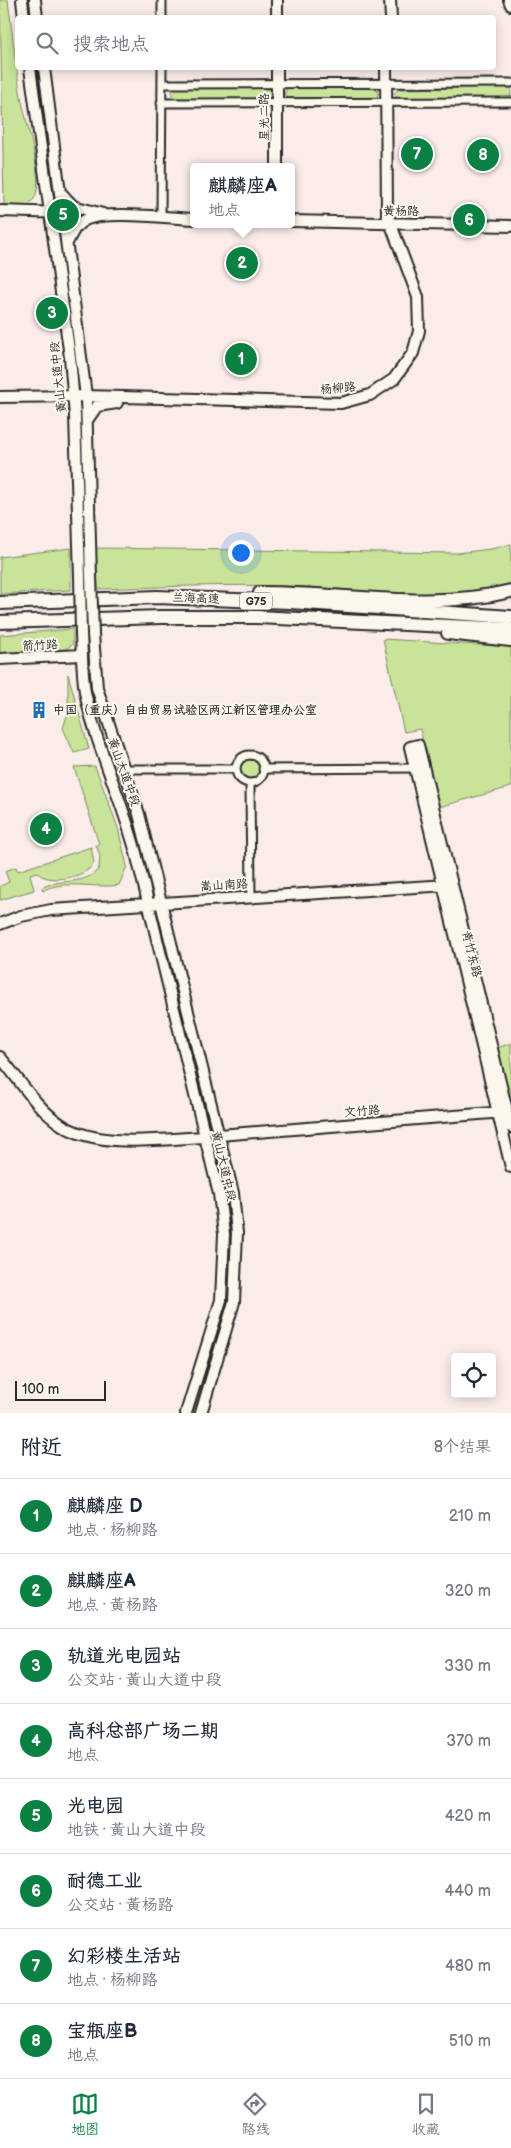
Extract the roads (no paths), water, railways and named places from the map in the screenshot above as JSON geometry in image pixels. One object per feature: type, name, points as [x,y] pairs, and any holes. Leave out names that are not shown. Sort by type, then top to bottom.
[{"type":"highway","points":[[157,597],[229,593],[290,593],[435,601],[466,599],[511,591]]},
{"type":"highway","name":"兰海高速","points":[[0,603],[157,597],[290,602],[511,617]]},
{"type":"highway","name":"兰海高速","points":[[0,622],[161,617],[336,620]]},
{"type":"highway","points":[[336,620],[511,629]]},
{"type":"highway","name":"G75","points":[[336,620],[511,640]]},
{"type":"main road","points":[[22,0],[24,15]]},
{"type":"main road","points":[[35,0],[37,15]]},
{"type":"main road","points":[[277,0],[277,15]]},
{"type":"main road","points":[[386,0],[386,15]]},
{"type":"main road","points":[[390,0],[390,15]]},
{"type":"main road","points":[[509,0],[511,5]]},
{"type":"main road","name":"黄山大道中段","points":[[30,70],[73,396],[85,577],[93,634],[97,688],[139,814],[233,1193],[237,1233],[237,1268],[234,1302],[201,1413]]},
{"type":"main road","name":"黄山大道中段","points":[[44,70],[68,242],[88,419],[85,577],[81,634],[85,691],[92,721],[127,817],[220,1202],[224,1234],[224,1269],[221,1300],[186,1413]]},
{"type":"main road","name":"星光二路","points":[[277,70],[277,163]]},
{"type":"main road","name":"杨柳路","points":[[21,397],[86,396],[341,403],[361,399],[378,391],[394,380],[408,362],[417,342],[420,320],[415,286],[386,206],[388,103],[386,70]]},
{"type":"main road","name":"杨柳路","points":[[388,84],[391,70]]},
{"type":"main road","points":[[61,191],[66,201],[73,206],[111,216]]},
{"type":"main road","points":[[0,211],[64,213]]},
{"type":"main road","points":[[68,242],[73,231],[83,221],[111,216],[190,218]]},
{"type":"main road","name":"黄杨路","points":[[295,221],[511,227]]},
{"type":"main road","name":"杨柳路","points":[[88,419],[97,406],[110,403],[341,407],[362,403],[388,390],[404,375],[417,355],[425,320],[421,291],[392,224]]},
{"type":"main road","points":[[0,397],[21,397],[36,401],[65,403],[71,407],[75,416]]},
{"type":"main road","name":"箭竹路","points":[[0,659],[82,655]]},
{"type":"main road","name":"青竹东路","points":[[414,746],[503,1112],[511,1167]]},
{"type":"main road","name":"嵩山南路","points":[[0,924],[21,916],[51,910],[148,902],[447,885]]},
{"type":"main road","points":[[0,1057],[48,1113],[76,1132],[109,1140],[204,1137]]},
{"type":"main road","name":"青竹东路","points":[[503,1112],[511,1127]]},
{"type":"main road","name":"文竹路","points":[[219,1135],[503,1112]]},
{"type":"street","points":[[162,0],[162,15]]},
{"type":"street","points":[[161,217],[162,70]]},
{"type":"street","points":[[162,84],[511,83]]},
{"type":"street","points":[[162,103],[511,102]]},
{"type":"street","points":[[247,756],[260,760],[264,769],[261,778],[250,783],[238,778],[236,770],[239,760],[247,756]]},
{"type":"street","points":[[123,768],[236,770]]},
{"type":"street","points":[[264,769],[419,768]]},
{"type":"street","points":[[250,783],[251,896]]},
{"type":"place","name":"幻彩楼生活站","points":[[417,154]]},
{"type":"place","name":"宝瓶座B","points":[[483,155]]},
{"type":"place","name":"光电园","points":[[63,215]]},
{"type":"place","name":"耐德工业","points":[[469,220]]},
{"type":"place","name":"麒麟座A","points":[[242,263]]},
{"type":"place","name":"轨道光电园站","points":[[52,313]]},
{"type":"place","name":"麒麟座 D","points":[[241,359]]},
{"type":"place","name":"中国（重庆）自由贸易试验区两江新区管理办公室","points":[[39,710]]},
{"type":"place","name":"高科总部广场二期","points":[[46,829]]}]
